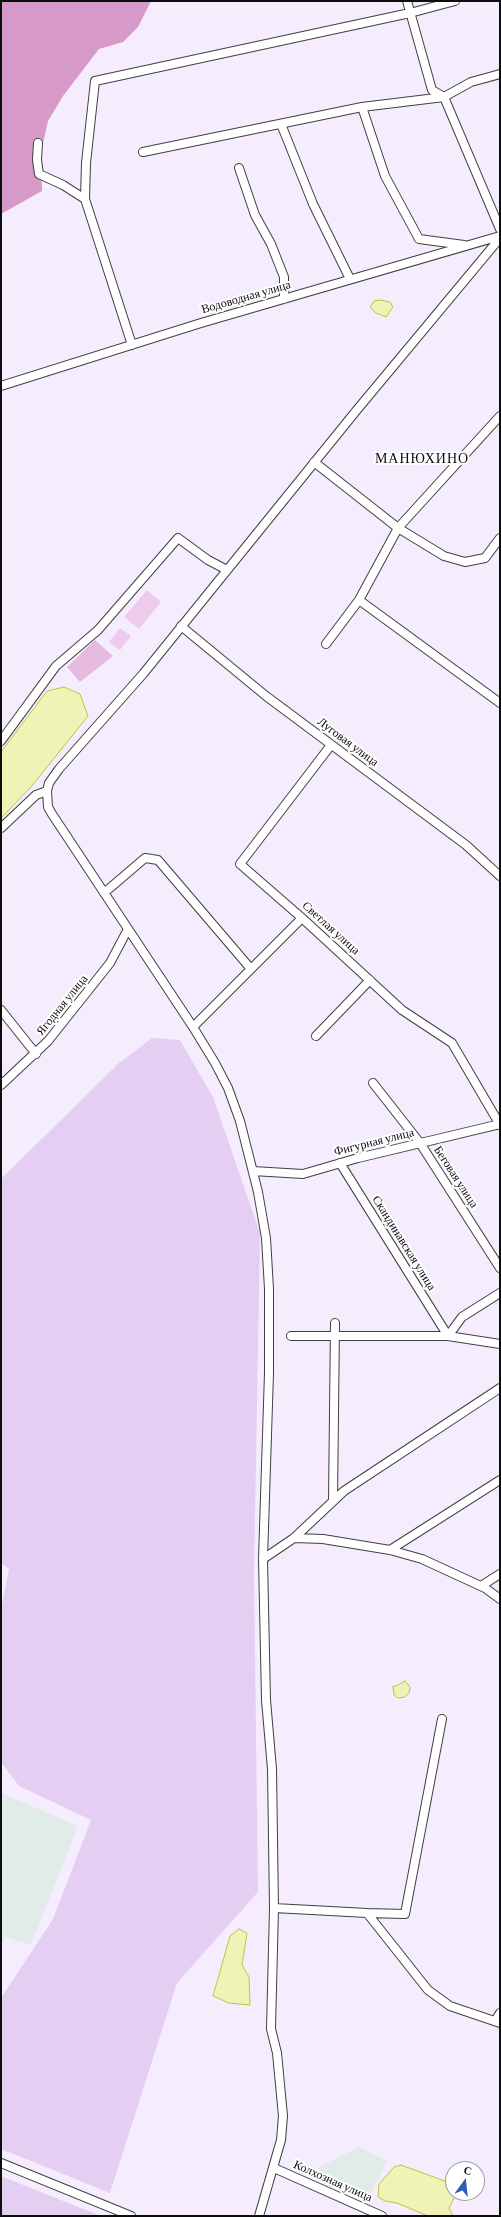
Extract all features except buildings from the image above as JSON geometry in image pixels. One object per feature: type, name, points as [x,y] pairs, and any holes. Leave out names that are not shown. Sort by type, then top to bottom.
[{"type":"street","points":[[407,1],[432,90],[444,97],[500,229]]},
{"type":"street","points":[[132,344],[85,199],[86,163],[95,81],[410,14],[455,1]]},
{"type":"street","points":[[143,152],[362,107],[444,97],[471,82],[500,74]]},
{"type":"street","points":[[362,107],[385,176],[420,239],[466,245]]},
{"type":"street","points":[[281,124],[313,204],[350,279]]},
{"type":"street","points":[[38,143],[37,160],[39,174],[63,185],[85,199]]},
{"type":"street","points":[[239,168],[255,215],[271,244],[284,277],[284,299]]},
{"type":"street","points":[[259,2216],[281,2140],[283,2116],[277,2053],[271,2029],[274,1908],[272,1768],[266,1700],[263,1560],[269,1373],[269,1270],[262,1212],[240,1121],[228,1088],[193,1027],[52,814],[48,806],[47,791],[49,783],[59,769],[143,674],[314,462],[500,237]]},
{"type":"street","name":"Водоводная улица","points":[[1,386],[132,344],[466,245],[500,237]]},
{"type":"street","points":[[326,644],[359,600],[398,528],[500,416]]},
{"type":"street","points":[[314,462],[398,528],[444,556],[465,562],[485,558],[498,543]]},
{"type":"street","points":[[1,741],[56,666],[98,630],[178,538],[208,560],[227,570]]},
{"type":"street","points":[[359,600],[500,703]]},
{"type":"street","name":"Луговая улица","points":[[181,626],[266,696],[466,845],[500,876]]},
{"type":"street","name":"Светлая улица","points":[[331,745],[240,864],[302,918],[402,1010],[452,1043],[500,1124]]},
{"type":"street","points":[[1,828],[36,795],[47,791]]},
{"type":"street","points":[[104,893],[145,858],[158,860],[251,969]]},
{"type":"street","points":[[193,1027],[302,918]]},
{"type":"street","name":"Ягодная улица","points":[[1,1085],[36,1054],[48,1041],[110,963],[128,929]]},
{"type":"street","points":[[316,1036],[370,980]]},
{"type":"street","points":[[1,1010],[36,1054]]},
{"type":"street","name":"Беговая улица","points":[[373,1083],[420,1143],[500,1268]]},
{"type":"street","name":"Фигурная улица","points":[[252,1171],[303,1174],[340,1163],[500,1124]]},
{"type":"street","name":"Скандинавская улица","points":[[340,1163],[448,1336]]},
{"type":"street","points":[[448,1336],[462,1317],[500,1293]]},
{"type":"street","points":[[333,1501],[335,1323]]},
{"type":"street","points":[[291,1336],[448,1336],[500,1344]]},
{"type":"street","points":[[263,1560],[294,1538],[344,1490],[500,1388]]},
{"type":"street","points":[[390,1550],[500,1480]]},
{"type":"street","points":[[294,1538],[323,1539],[390,1550],[422,1559],[480,1586],[500,1599]]},
{"type":"street","points":[[480,1586],[500,1574]]},
{"type":"street","points":[[274,1908],[405,1914],[442,1719]]},
{"type":"street","points":[[366,1913],[428,1990],[450,2006],[498,2022],[500,2012]]},
{"type":"street","points":[[1,2163],[131,2216]]},
{"type":"street","name":"Колхозная улица","points":[[274,2168],[382,2216]]},
{"type":"shaded area","points":[[1,1],[151,1],[138,27],[123,42],[99,49],[63,96],[48,121],[41,152],[42,191],[1,214]]},
{"type":"shaded area","points":[[379,300],[390,302],[393,307],[386,317],[376,313],[370,307],[374,301]]},
{"type":"shaded area","points":[[147,590],[161,602],[139,629],[124,617]]},
{"type":"shaded area","points":[[120,628],[131,636],[120,650],[109,642]]},
{"type":"shaded area","points":[[95,640],[113,656],[80,682],[67,667]]},
{"type":"shaded area","points":[[64,687],[80,694],[88,716],[31,787],[1,818],[1,752],[47,691]]},
{"type":"shaded area","points":[[152,1038],[180,1040],[213,1097],[260,1233],[254,1573],[258,1892],[177,1983],[110,2193],[1,2149],[1,1998],[53,1919],[91,1820],[19,1786],[1,1762],[1,1610],[9,1569],[1,1563],[1,1179],[119,1063]]},
{"type":"shaded area","points":[[405,1681],[410,1687],[409,1693],[405,1697],[398,1698],[394,1695],[393,1686]]},
{"type":"shaded area","points":[[1,1793],[78,1826],[31,1945],[5,1937],[1,1944]]},
{"type":"shaded area","points":[[239,1929],[247,1933],[242,1965],[249,1977],[250,2005],[229,2003],[213,1996],[230,1936]]},
{"type":"shaded area","points":[[359,2147],[387,2161],[368,2198],[310,2175],[314,2170]]},
{"type":"shaded area","points":[[401,2165],[445,2181],[445,2201],[452,2201],[449,2208],[453,2216],[428,2216],[397,2203],[385,2201],[378,2197],[379,2184],[394,2167]]},
{"type":"shaded area","points":[[1,2176],[101,2216],[1,2216]]},
{"type":"district","name":"МАНЮХИНО","points":[[422,459]]}]
